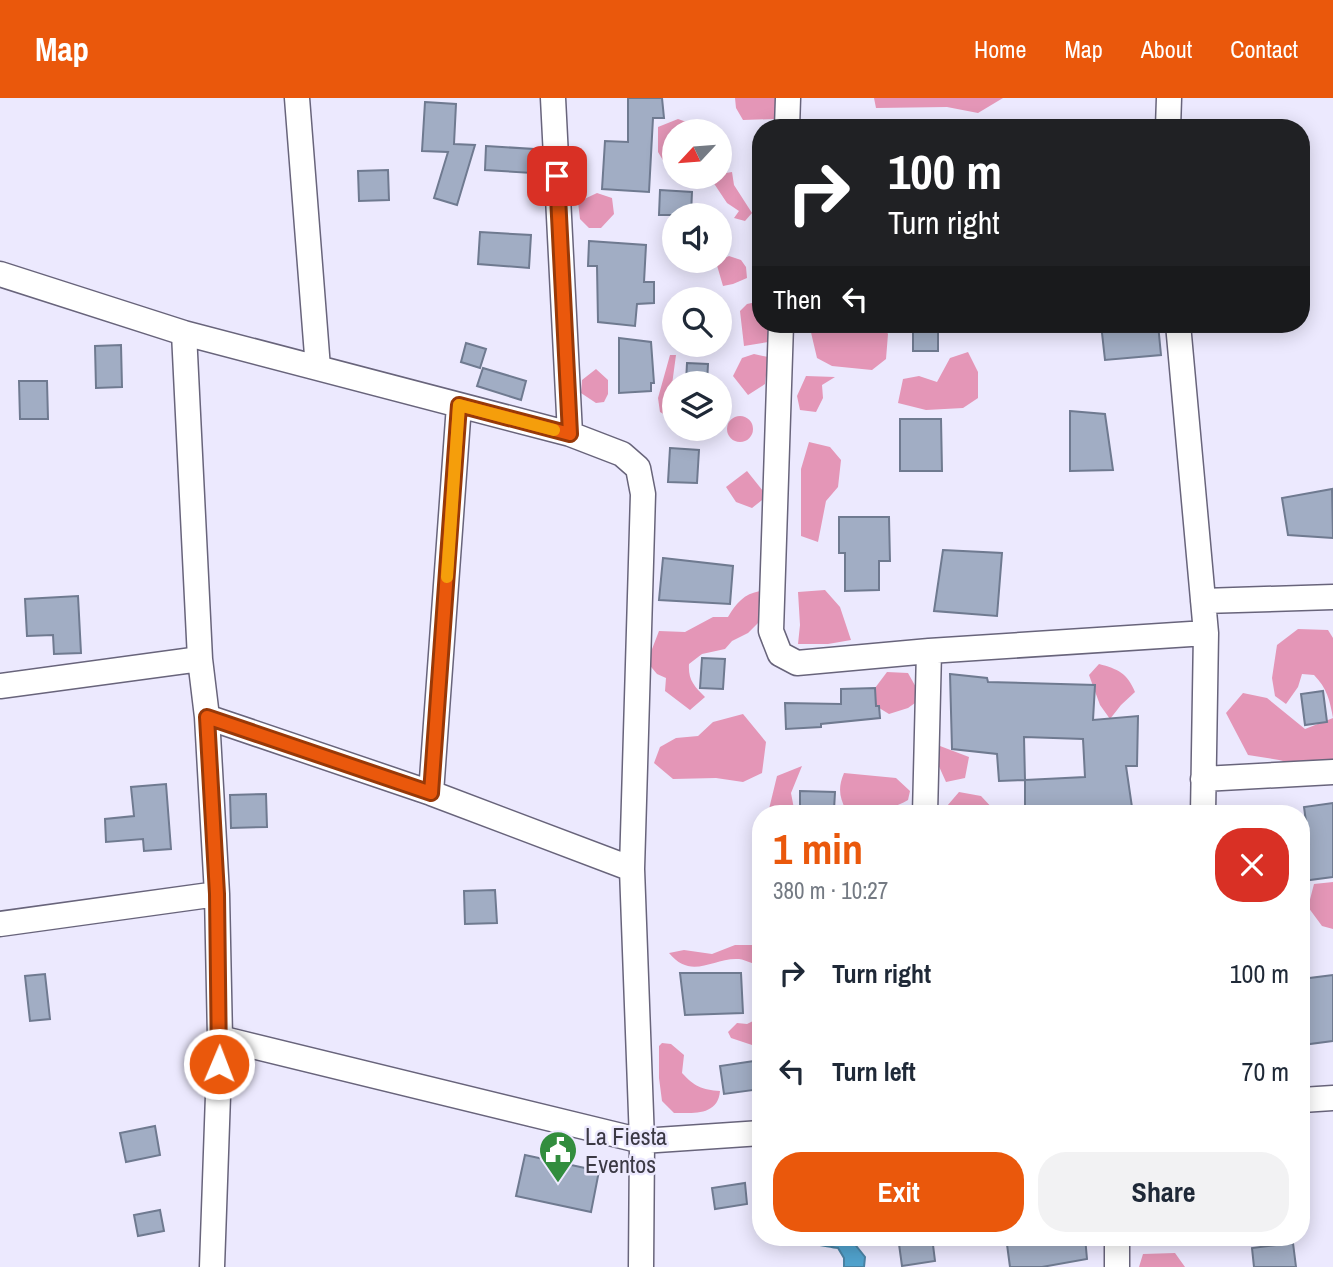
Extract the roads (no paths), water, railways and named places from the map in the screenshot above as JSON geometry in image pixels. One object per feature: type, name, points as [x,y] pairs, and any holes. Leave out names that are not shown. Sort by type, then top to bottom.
[{"type":"street","points":[[297,98],[318,368]]},
{"type":"street","points":[[553,98],[570,434]]},
{"type":"street","points":[[787,119],[788,98]]},
{"type":"street","points":[[1168,119],[1169,98]]},
{"type":"street","points":[[0,274],[184,333],[570,434],[622,454],[638,468],[643,494],[632,869],[642,1141],[641,1267]]},
{"type":"street","points":[[184,333],[200,659],[207,717],[217,894],[220,1038],[212,1267]]},
{"type":"street","points":[[781,333],[771,631],[780,654],[797,663],[929,651],[1206,633]]},
{"type":"street","points":[[1179,333],[1206,633],[1203,805]]},
{"type":"street","points":[[431,793],[459,405]]},
{"type":"street","points":[[1203,601],[1333,597]]},
{"type":"street","points":[[925,805],[929,651]]},
{"type":"street","points":[[0,686],[200,659]]},
{"type":"street","points":[[207,717],[431,793],[632,869]]},
{"type":"street","points":[[1203,779],[1333,772]]},
{"type":"street","points":[[0,924],[217,894]]},
{"type":"street","points":[[220,1038],[642,1141],[752,1134]]},
{"type":"street","points":[[1310,1099],[1333,1098]]},
{"type":"street","points":[[1117,1246],[1118,1267]]},
{"type":"water","points":[[825,1246],[856,1246],[865,1257],[864,1267],[844,1267],[844,1258],[838,1248]]},
{"type":"place","name":"La Fiesta Eventos","points":[[558,1184]]}]
